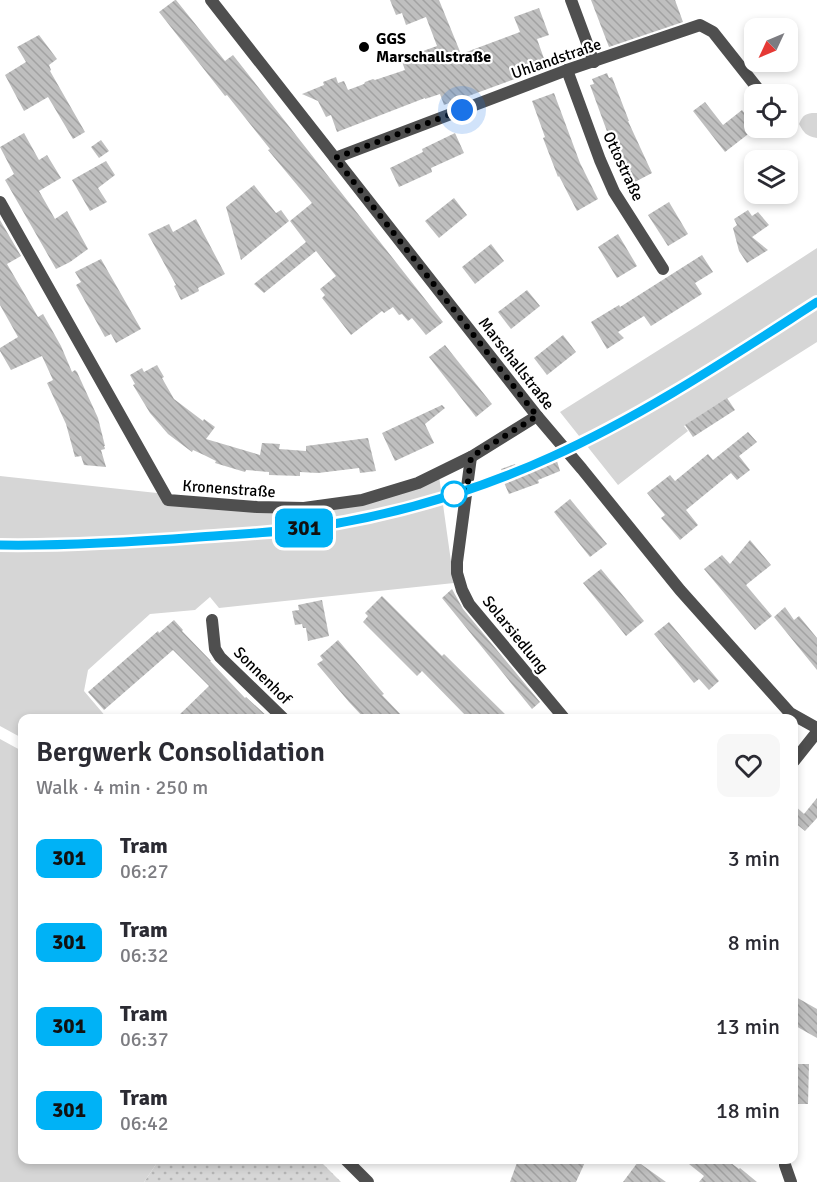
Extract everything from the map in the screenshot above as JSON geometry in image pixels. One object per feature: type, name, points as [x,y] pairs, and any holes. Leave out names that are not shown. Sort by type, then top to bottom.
[{"type":"street","name":"Marschallstraße","points":[[211,0],[537,416],[680,590],[792,714]]},
{"type":"street","points":[[571,0],[594,62]]},
{"type":"street","name":"Uhlandstraße","points":[[335,158],[567,70],[700,25],[713,32],[754,84]]},
{"type":"street","name":"Ottostraße","points":[[567,70],[614,192],[663,269]]},
{"type":"street","name":"Kronenstraße","points":[[0,202],[168,500],[304,508],[362,500],[418,483],[471,457],[537,416]]},
{"type":"street","name":"Solarsiedlung","points":[[471,457],[458,551],[458,573],[462,590],[469,604],[561,714]]},
{"type":"street","name":"Sonnenhof","points":[[212,620],[215,649],[220,657],[279,714]]},
{"type":"street","name":"Marschallstraße","points":[[798,718],[817,730]]},
{"type":"street","points":[[798,755],[817,730]]},
{"type":"street","points":[[350,1164],[368,1182]]},
{"type":"street","points":[[785,1165],[791,1182]]},
{"type":"shaded area","points":[[817,113],[817,138],[806,134],[799,124],[804,116]]},
{"type":"shaded area","points":[[817,248],[817,342],[684,426],[688,431],[618,485],[560,412]]},
{"type":"shaded area","points":[[0,476],[267,505],[355,498],[439,476],[454,583],[219,608],[210,597],[195,610],[150,614],[88,670],[84,691],[104,714],[18,714],[18,736],[0,726]]},
{"type":"shaded area","points":[[0,739],[18,749],[18,1164],[156,1164],[144,1182],[0,1182]]},
{"type":"shaded area","points":[[156,1164],[323,1164],[341,1182],[144,1182]]},
{"type":"building","points":[[175,0],[225,61],[233,55],[443,322],[426,335],[412,318],[408,321],[393,307],[384,313],[382,311],[351,335],[322,298],[325,295],[320,289],[336,276],[316,251],[264,293],[254,284],[306,242],[290,221],[312,203],[159,12]]},
{"type":"building","points":[[390,0],[439,0],[461,54],[520,32],[514,17],[539,8],[549,35],[537,39],[547,67],[444,105],[440,94],[425,98],[337,132],[331,115],[326,117],[318,101],[302,94],[336,77],[338,83],[344,81],[348,90],[373,79],[405,70],[401,59],[437,46],[426,17],[406,25],[402,13],[396,15]]},
{"type":"building","points":[[591,0],[675,0],[683,22],[609,47]]},
{"type":"building","points":[[39,35],[57,59],[49,65],[50,71],[85,132],[73,139],[48,97],[24,111],[5,75],[26,62],[17,47]]},
{"type":"building","points":[[607,73],[609,78],[612,77],[628,121],[652,173],[631,184],[612,145],[590,85],[594,84],[592,79]]},
{"type":"building","points":[[554,93],[580,163],[598,199],[577,211],[558,177],[532,101]]},
{"type":"building","points":[[705,102],[723,125],[742,110],[744,113],[744,137],[725,152],[693,111]]},
{"type":"building","points":[[24,133],[39,160],[47,155],[61,178],[39,191],[55,219],[67,211],[88,249],[56,269],[5,180],[14,174],[0,147]]},
{"type":"building","points":[[455,133],[464,153],[431,168],[432,172],[399,187],[390,168]]},
{"type":"building","points":[[101,140],[109,151],[99,158],[91,147]]},
{"type":"building","points":[[106,161],[115,175],[98,188],[107,202],[90,211],[72,180]]},
{"type":"building","points":[[254,185],[276,213],[281,210],[289,221],[241,260],[226,207]]},
{"type":"building","points":[[454,198],[467,215],[439,238],[425,221]]},
{"type":"building","points":[[669,202],[688,234],[668,246],[648,215]]},
{"type":"building","points":[[748,210],[752,216],[758,212],[769,225],[752,237],[768,250],[747,263],[739,251],[733,228],[737,225],[734,219]]},
{"type":"building","points":[[196,219],[225,274],[181,300],[174,286],[176,285],[148,234],[169,224],[173,232]]},
{"type":"building","points":[[0,220],[21,256],[7,264],[38,317],[43,314],[72,372],[75,370],[77,372],[98,418],[105,446],[105,449],[101,450],[106,467],[84,465],[81,456],[75,457],[66,424],[47,383],[53,380],[42,356],[11,370],[0,351],[0,348],[18,337],[0,305]]},
{"type":"building","points":[[618,234],[637,266],[617,278],[598,247]]},
{"type":"building","points":[[491,244],[504,261],[475,284],[462,267]]},
{"type":"building","points":[[702,255],[713,272],[695,283],[702,294],[651,326],[644,316],[618,332],[624,338],[607,349],[591,322],[619,305],[620,307]]},
{"type":"building","points":[[101,259],[141,329],[116,343],[111,334],[105,337],[76,285],[81,282],[75,272]]},
{"type":"building","points":[[527,290],[540,306],[511,329],[498,312]]},
{"type":"building","points":[[563,335],[576,352],[547,375],[534,358]]},
{"type":"building","points":[[445,345],[492,404],[476,417],[429,357]]},
{"type":"building","points":[[157,365],[174,399],[203,421],[204,419],[215,427],[206,439],[260,455],[262,443],[280,444],[279,449],[306,451],[306,446],[368,438],[376,471],[360,473],[359,468],[318,473],[300,472],[300,476],[269,475],[269,472],[246,470],[245,472],[215,463],[216,461],[193,450],[192,452],[168,434],[150,413],[133,385],[135,384],[130,375],[142,368],[144,372]]},
{"type":"building","points":[[727,398],[735,410],[693,437],[685,425]]},
{"type":"building","points":[[442,405],[445,408],[425,424],[434,443],[395,461],[382,433]]},
{"type":"building","points":[[748,432],[757,442],[739,456],[750,470],[737,480],[731,473],[686,510],[698,525],[680,540],[661,518],[665,515],[647,493],[670,475],[675,481],[708,454],[713,460]]},
{"type":"building","points":[[557,461],[560,471],[538,480],[539,483],[509,494],[501,469],[515,464],[518,472]]},
{"type":"building","points":[[570,499],[607,544],[590,557],[554,512]]},
{"type":"building","points":[[750,540],[771,565],[746,585],[772,616],[755,630],[704,569],[722,555],[730,564]]},
{"type":"building","points":[[601,569],[644,621],[626,636],[583,583]]},
{"type":"building","points":[[452,589],[463,609],[540,702],[532,709],[442,598]]},
{"type":"building","points":[[382,596],[505,714],[464,714],[422,671],[417,676],[363,622],[368,616],[365,613]]},
{"type":"building","points":[[322,600],[329,636],[308,641],[306,628],[303,628],[302,624],[295,625],[292,611],[299,610],[298,605]]},
{"type":"building","points":[[785,607],[794,620],[799,616],[817,638],[817,670],[774,617]]},
{"type":"building","points":[[174,620],[245,698],[265,714],[180,714],[209,686],[173,650],[104,710],[88,692],[158,631],[159,633]]},
{"type":"building","points":[[669,622],[719,681],[709,690],[699,679],[694,683],[654,634]]},
{"type":"building","points":[[338,640],[400,714],[360,714],[317,664],[323,660],[320,656]]},
{"type":"building","points":[[817,798],[817,818],[805,831],[798,825],[798,809],[804,814]]},
{"type":"building","points":[[798,998],[817,1009],[817,1038],[798,1027]]},
{"type":"building","points":[[798,1064],[809,1064],[808,1104],[798,1104]]},
{"type":"building","points":[[517,1164],[584,1164],[576,1182],[510,1182]]},
{"type":"building","points":[[636,1164],[641,1164],[666,1182],[623,1182]]},
{"type":"building","points":[[689,1164],[732,1164],[757,1182],[699,1182],[704,1176]]},
{"type":"tram line","name":"301","points":[[0,545],[150,541],[307,528],[377,515],[433,501],[495,480],[588,440],[690,383],[817,302]]},
{"type":"place","name":"GGS Marschallstraße","points":[[364,47]]},
{"type":"route","points":[[454,494],[467,489],[471,457],[537,416],[335,158],[462,110]]}]
